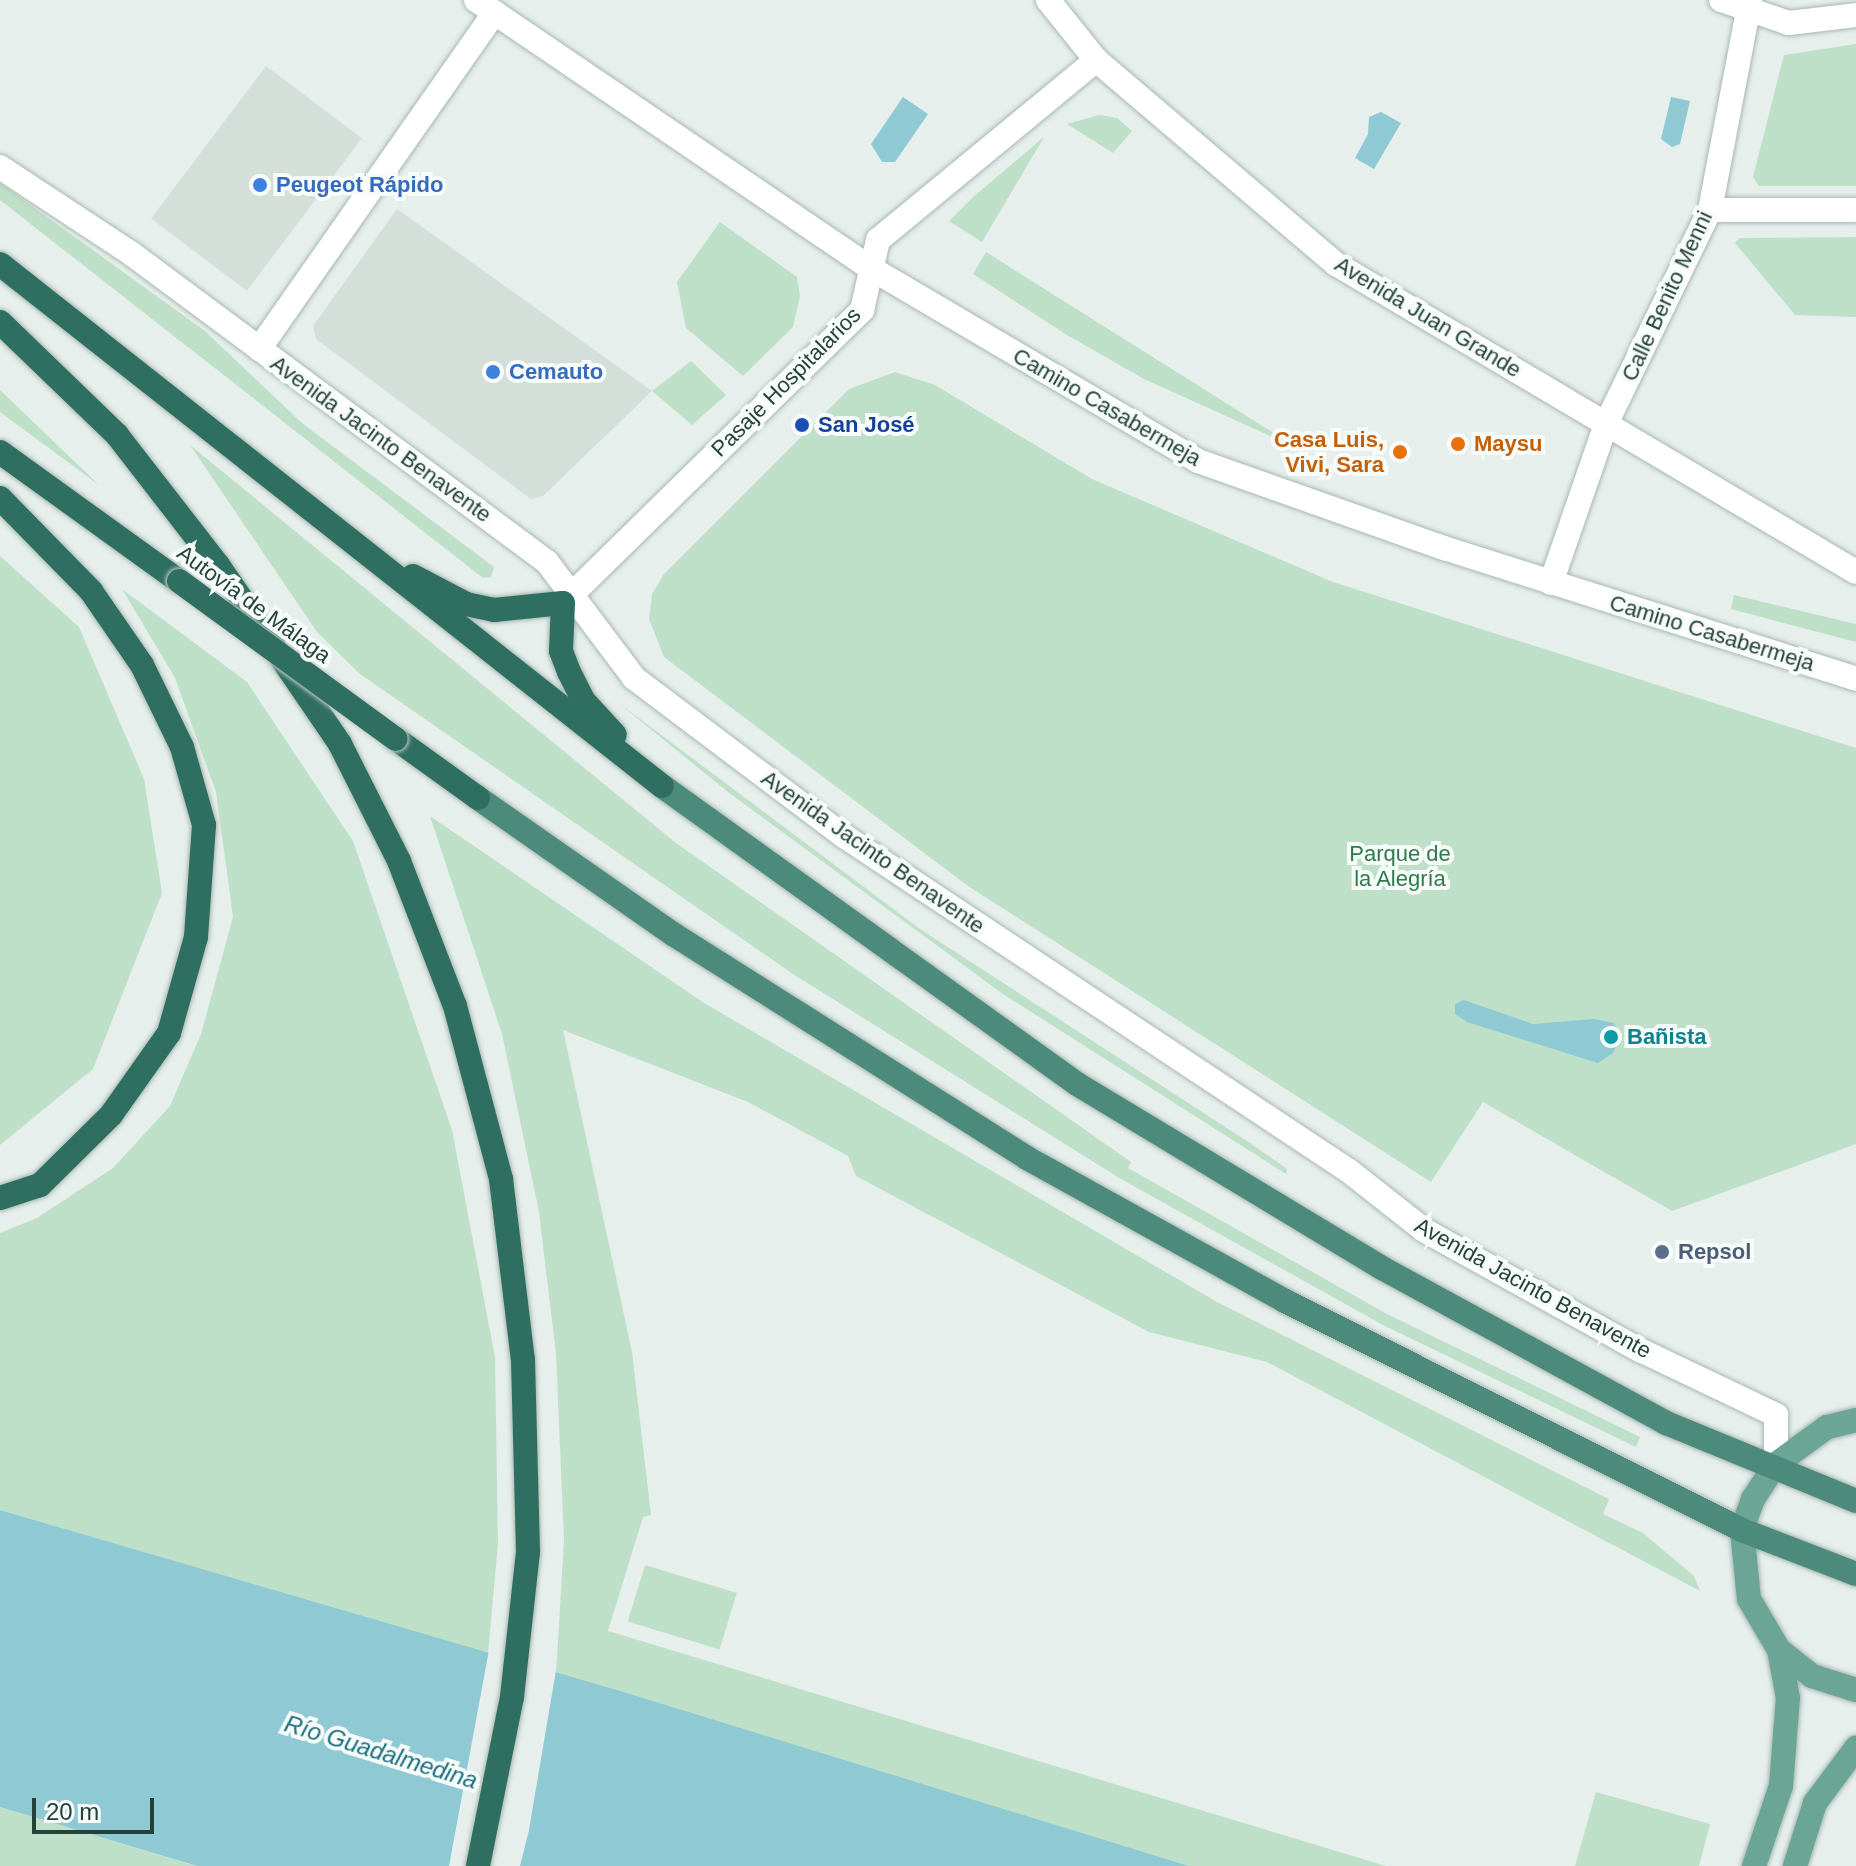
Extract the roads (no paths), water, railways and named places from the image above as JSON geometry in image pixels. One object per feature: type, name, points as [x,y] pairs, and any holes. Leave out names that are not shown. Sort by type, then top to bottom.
[{"type":"highway","points":[[0,264],[341,536],[662,786],[1077,1084],[1409,1283],[1666,1423],[1776,1464],[1856,1501]]},
{"type":"highway","points":[[0,322],[117,435],[218,565],[340,744],[399,861],[455,1006],[501,1179],[523,1360],[528,1552],[512,1697],[478,1866]]},
{"type":"highway","name":"Autovía de Málaga","points":[[0,452],[478,798],[673,934],[1027,1158],[1285,1301],[1742,1530]]},
{"type":"highway","points":[[0,498],[91,591],[142,665],[182,747],[204,825],[196,937],[169,1033],[111,1115],[40,1185],[0,1198]]},
{"type":"highway","points":[[341,536],[466,604],[494,610],[568,599],[561,651],[583,700],[662,786]]},
{"type":"highway","points":[[1742,1530],[1856,1574]]},
{"type":"main road","points":[[1754,1866],[1781,1786],[1788,1698],[1779,1650],[1749,1599],[1742,1530],[1753,1499],[1776,1464],[1827,1427],[1856,1420]]},
{"type":"main road","points":[[1779,1650],[1812,1676],[1856,1690]]},
{"type":"main road","points":[[1795,1866],[1815,1803],[1856,1748]]},
{"type":"street","name":"Avenida Juan Grande","points":[[1048,0],[1096,60],[1336,264],[1856,572]]},
{"type":"street","points":[[1721,0],[1750,5],[1789,23],[1856,15]]},
{"type":"street","name":"Calle Benito Menni","points":[[1551,583],[1606,424],[1710,210],[1750,5]]},
{"type":"street","points":[[259,349],[485,6]]},
{"type":"street","name":"Camino Casabermeja","points":[[485,6],[872,269],[1198,461],[1551,583],[1856,679]]},
{"type":"street","name":"Pasaje Hospitalarios","points":[[568,599],[862,310],[878,240],[1096,60]]},
{"type":"street","name":"Avenida Jacinto Benavente","points":[[0,167],[132,254],[547,562],[568,599],[634,678],[856,845],[1349,1171],[1424,1230],[1640,1350],[1776,1415],[1776,1464]]},
{"type":"street","points":[[1710,210],[1856,210]]},
{"type":"water","points":[[903,97],[928,114],[895,162],[882,162],[871,144]]},
{"type":"water","points":[[1671,97],[1690,101],[1680,144],[1672,147],[1661,139]]},
{"type":"water","points":[[1381,112],[1401,123],[1374,169],[1355,158],[1368,134],[1369,117]]},
{"type":"water","points":[[1464,1000],[1533,1024],[1594,1019],[1614,1023],[1621,1037],[1613,1053],[1598,1063],[1467,1022],[1455,1014],[1455,1004]]},
{"type":"water","name":"Río Guadalmedina","points":[[0,1510],[620,1691],[1189,1866],[197,1866],[0,1807]]},
{"type":"place","name":"Peugeot Rápido","points":[[260,185]]},
{"type":"place","name":"Cemauto","points":[[493,372]]},
{"type":"place","name":"San José","points":[[802,425]]},
{"type":"place","name":"Maysu","points":[[1458,444]]},
{"type":"place","name":"Casa Luis, Vivi, Sara","points":[[1400,452]]},
{"type":"place","name":"Bañista","points":[[1611,1037]]},
{"type":"place","name":"Repsol","points":[[1662,1252]]},
{"type":"park label","name":"Parque de la Alegría","points":[[1400,866]]}]
